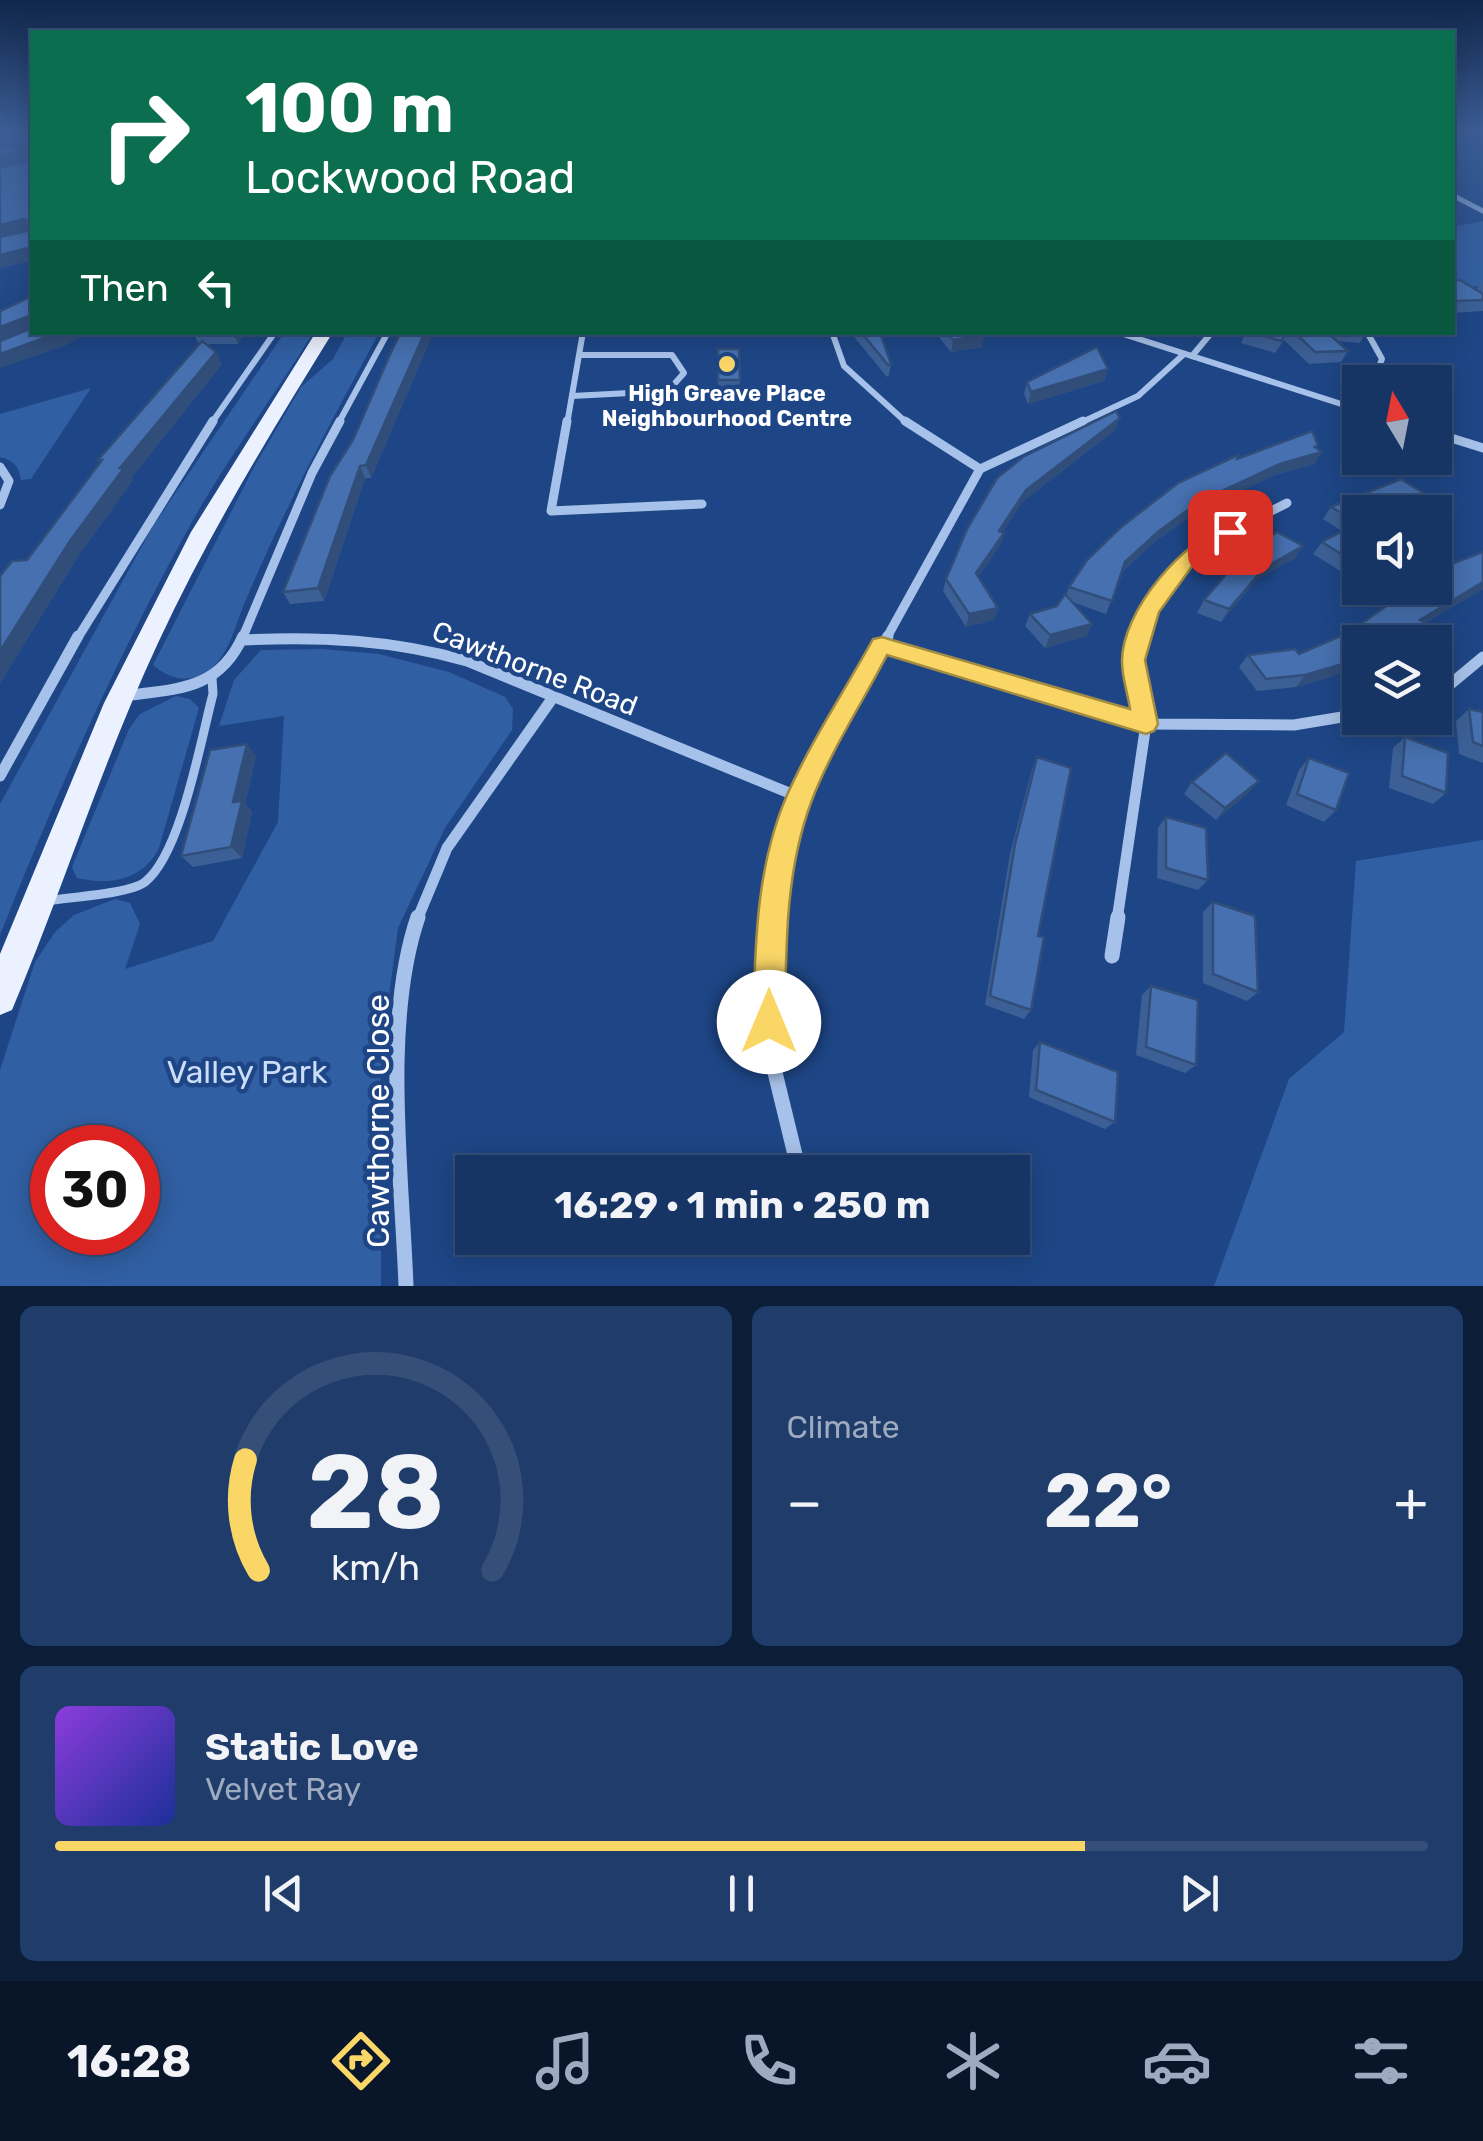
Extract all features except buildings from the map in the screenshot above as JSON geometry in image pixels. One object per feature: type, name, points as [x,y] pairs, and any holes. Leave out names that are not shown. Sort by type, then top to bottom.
[{"type":"main road","points":[[1,992],[122,696],[200,534],[323,335]]},
{"type":"street","points":[[1455,197],[1483,212]]},
{"type":"street","points":[[0,776],[79,629],[136,536],[273,335]]},
{"type":"street","points":[[122,696],[189,686],[224,671],[243,640],[312,473],[386,335]]},
{"type":"street","points":[[582,335],[551,511],[702,504]]},
{"type":"street","points":[[833,335],[844,366],[857,378],[911,426],[980,468]]},
{"type":"street","points":[[1125,335],[1342,404]]},
{"type":"street","points":[[795,1155],[770,1052],[768,992],[771,924],[780,863],[799,798],[980,468],[1138,396],[1209,335]]},
{"type":"street","points":[[1369,335],[1382,359],[1380,365]]},
{"type":"street","points":[[572,396],[668,391],[684,373],[672,355],[580,355]]},
{"type":"street","points":[[1452,438],[1483,448]]},
{"type":"street","points":[[0,467],[9,481],[0,505]]},
{"type":"street","points":[[1112,956],[1146,724],[1133,660],[1148,610],[1185,560],[1288,503]]},
{"type":"street","name":"Cawthorne Road","points":[[243,640],[336,636],[424,648],[554,696],[799,798]]},
{"type":"street","points":[[882,645],[1146,724],[1294,725],[1342,717]]},
{"type":"street","points":[[1452,682],[1483,656]]},
{"type":"street","name":"Cawthorne Close","points":[[406,1286],[398,1065],[404,980],[416,922],[447,848],[554,696]]},
{"type":"lane","points":[[37,903],[142,885],[154,877],[169,847],[213,694],[212,678]]},
{"type":"green space","points":[[1483,221],[1483,286],[1470,287],[1455,278],[1455,227]]},
{"type":"green space","points":[[283,335],[312,335],[201,506],[145,610],[69,771],[0,935],[0,804],[153,526]]},
{"type":"green space","points":[[346,335],[378,335],[292,499],[227,648],[216,664],[202,674],[188,679],[166,674],[153,665],[254,467],[301,387],[333,359]]},
{"type":"green space","points":[[91,388],[31,479],[21,480],[15,464],[0,457],[0,414]]},
{"type":"green space","name":"Valley Park","points":[[322,649],[379,654],[449,672],[505,697],[513,709],[512,730],[445,828],[398,928],[381,1056],[381,1286],[0,1286],[0,1070],[35,962],[55,932],[74,915],[115,899],[130,903],[140,924],[125,969],[213,941],[278,822],[284,716],[219,726],[234,680],[261,650]]},
{"type":"green space","points":[[176,696],[190,699],[199,708],[159,848],[135,874],[101,881],[77,878],[72,867],[129,729],[140,714]]},
{"type":"green space","points":[[1483,840],[1483,1286],[1214,1286],[1289,1079],[1344,1032],[1356,861]]},
{"type":"place","name":"High Greave Place Neighbourhood Centre","points":[[727,364]]},
{"type":"route","points":[[769,1022],[771,924],[780,863],[799,798],[882,645],[1146,724],[1133,660],[1148,610],[1185,560],[1230,532]]}]
